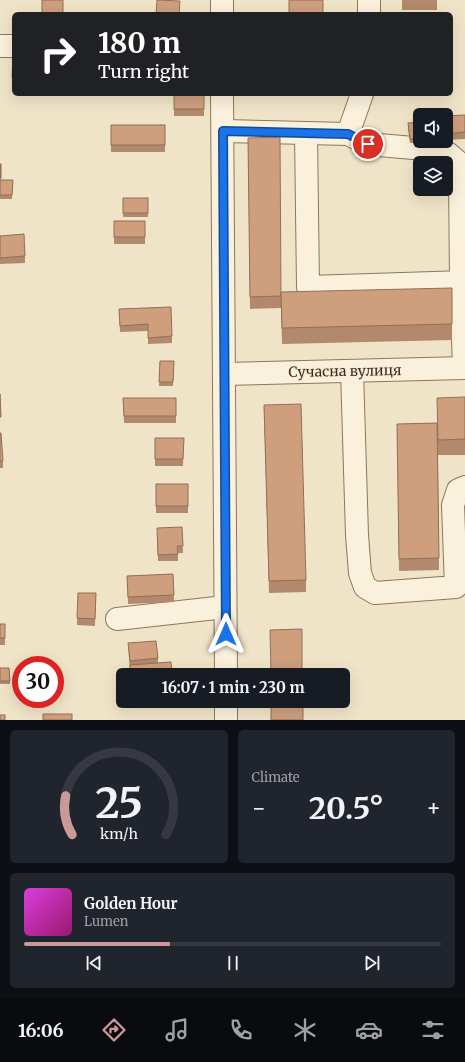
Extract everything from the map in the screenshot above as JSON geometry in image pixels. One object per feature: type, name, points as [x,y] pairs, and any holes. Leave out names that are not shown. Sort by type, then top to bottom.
[{"type":"street","points":[[222,0],[222,12]]},
{"type":"street","points":[[369,0],[369,12]]},
{"type":"street","points":[[0,46],[12,46]]},
{"type":"street","points":[[222,96],[226,668]]},
{"type":"street","points":[[348,134],[361,96]]},
{"type":"street","points":[[223,131],[348,134],[368,144],[437,150],[449,154],[457,161],[460,175],[465,368]]},
{"type":"street","points":[[306,133],[308,287],[463,282]]},
{"type":"street","name":"Сучасна вулиця","points":[[224,374],[465,368]]},
{"type":"street","points":[[352,371],[357,535],[360,573],[365,587],[375,593],[460,586],[453,505],[458,490],[465,487]]},
{"type":"street","points":[[117,620],[225,608]]},
{"type":"street","points":[[226,708],[226,720]]},
{"type":"building","points":[[42,0],[63,0],[63,12],[42,12]]},
{"type":"building","points":[[157,0],[180,1],[179,12],[156,12]]},
{"type":"building","points":[[289,0],[323,0],[323,12],[289,12]]},
{"type":"building","points":[[174,96],[204,96],[204,109],[174,109]]},
{"type":"building","points":[[465,115],[465,132],[453,133],[453,116]]},
{"type":"building","points":[[408,123],[413,123],[413,139],[410,139]]},
{"type":"building","points":[[111,125],[165,125],[165,145],[111,145]]},
{"type":"building","points":[[280,137],[281,296],[250,297],[248,138]]},
{"type":"building","points":[[1,164],[1,178],[0,178]]},
{"type":"building","points":[[0,180],[13,180],[12,195],[0,195]]},
{"type":"building","points":[[123,198],[148,198],[148,213],[123,213]]},
{"type":"building","points":[[114,221],[145,221],[145,237],[114,237]]},
{"type":"building","points":[[24,234],[25,256],[0,258],[0,236]]},
{"type":"building","points":[[452,288],[452,324],[282,328],[281,292]]},
{"type":"building","points":[[171,307],[172,336],[148,338],[148,324],[120,326],[119,309]]},
{"type":"building","points":[[160,361],[174,361],[173,382],[159,382]]},
{"type":"building","points":[[0,394],[1,417],[0,417]]},
{"type":"building","points":[[465,397],[465,439],[438,440],[437,398]]},
{"type":"building","points":[[123,398],[176,398],[176,416],[124,416]]},
{"type":"building","points":[[301,404],[306,580],[269,581],[264,405]]},
{"type":"building","points":[[437,423],[439,558],[399,559],[397,424]]},
{"type":"building","points":[[1,433],[3,461],[0,461]]},
{"type":"building","points":[[155,438],[184,438],[183,459],[155,459]]},
{"type":"building","points":[[156,484],[188,484],[188,506],[156,506]]},
{"type":"building","points":[[182,527],[183,546],[177,546],[178,554],[158,555],[157,528]]},
{"type":"building","points":[[173,574],[174,595],[128,597],[127,576]]},
{"type":"building","points":[[78,593],[96,593],[95,619],[77,618]]},
{"type":"building","points":[[0,624],[5,624],[5,638],[0,638]]},
{"type":"building","points":[[302,629],[302,668],[271,668],[270,630]]},
{"type":"building","points":[[156,641],[158,658],[130,661],[128,643]]},
{"type":"building","points":[[171,662],[171,668],[130,668],[130,665]]},
{"type":"building","points":[[0,668],[9,668],[10,681],[0,681]]},
{"type":"building","points":[[271,708],[303,708],[303,720],[271,720]]},
{"type":"building","points":[[43,714],[72,714],[72,720],[43,720]]},
{"type":"building","points":[[0,715],[5,715],[5,720],[0,720]]},
{"type":"route","points":[[226,634],[223,131],[348,134],[368,144]]}]
